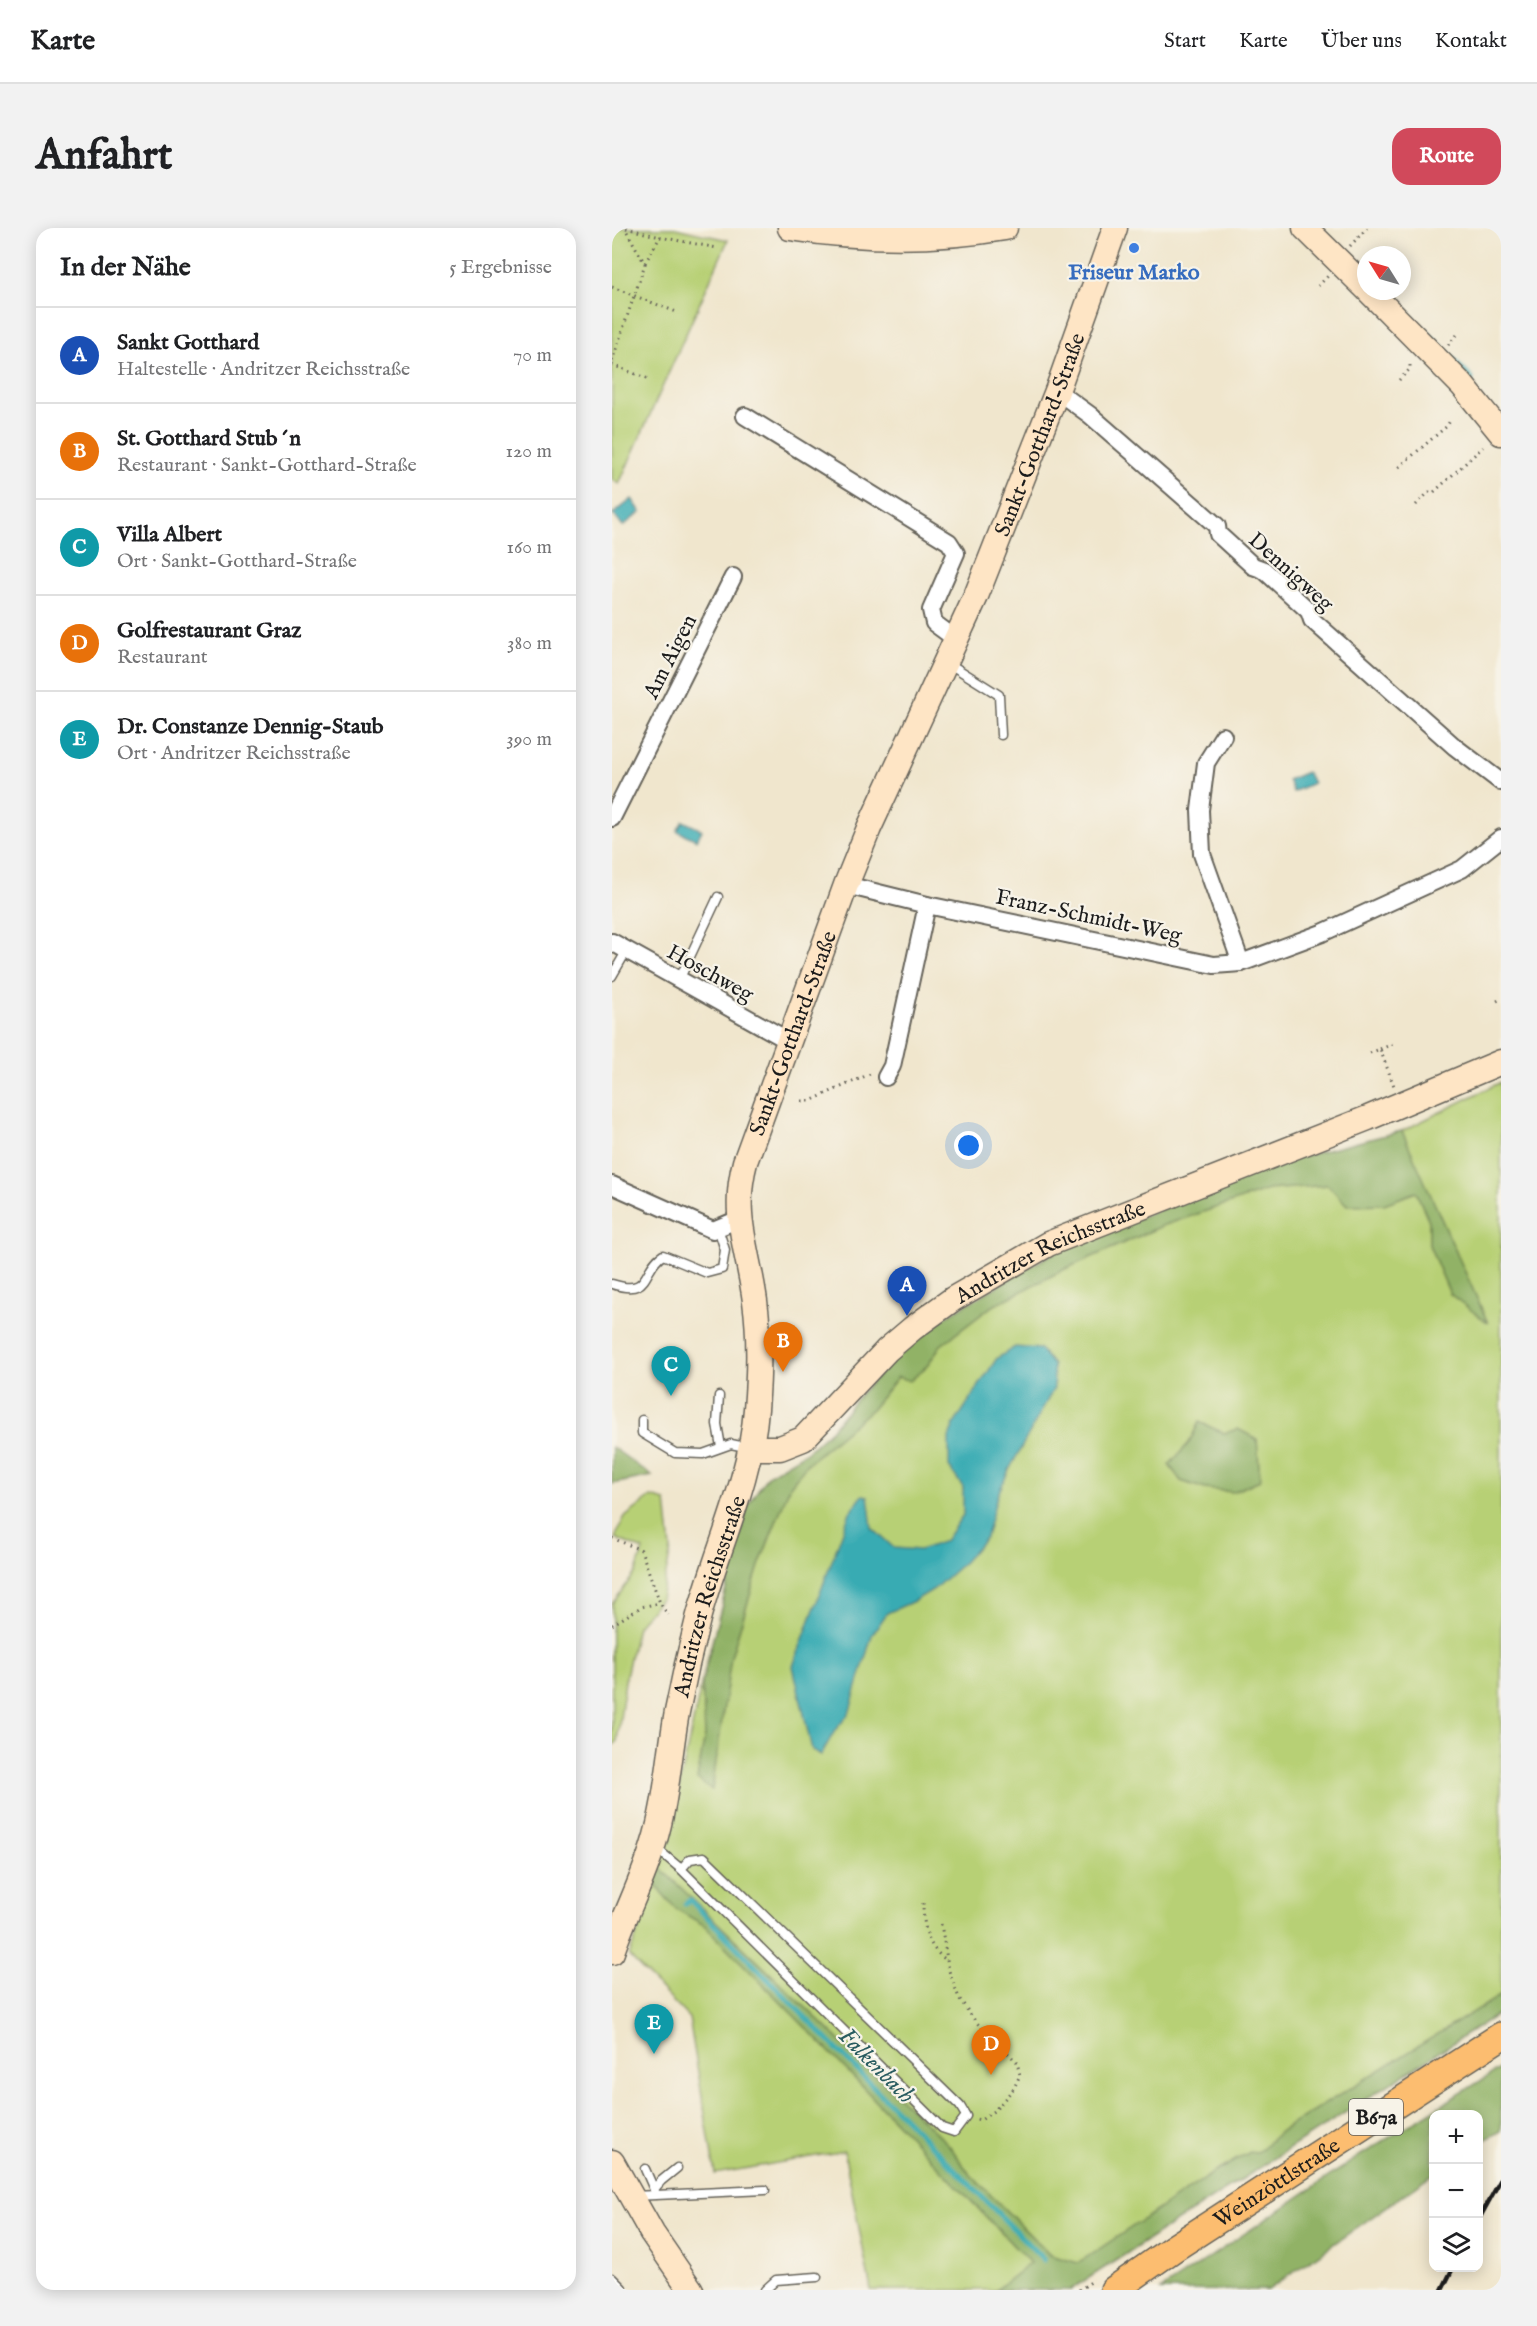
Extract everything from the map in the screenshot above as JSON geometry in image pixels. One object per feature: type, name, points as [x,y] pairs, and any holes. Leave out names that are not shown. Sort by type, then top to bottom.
[{"type":"main road","points":[[790,228],[819,233],[868,236],[923,236],[1005,228]]},
{"type":"main road","name":"Sankt-Gotthard-Straße","points":[[751,1448],[756,1411],[758,1324],[755,1300],[728,1223],[745,1162],[846,885],[869,828],[957,640],[1058,391],[1114,228]]},
{"type":"main road","points":[[1305,228],[1357,279]]},
{"type":"main road","points":[[1378,300],[1462,385],[1492,440]]},
{"type":"main road","name":"Andritzer Reichsstraße","points":[[612,1952],[653,1845],[666,1790],[677,1712],[690,1653],[713,1565],[737,1497],[751,1448],[780,1448],[803,1439],[887,1350],[913,1328],[953,1299],[1040,1249],[1501,1062]]},
{"type":"main road","name":"Weinzöttlstraße","points":[[1114,2290],[1174,2248],[1501,2037]]},
{"type":"main road","points":[[612,2162],[658,2242],[691,2290]]},
{"type":"street","name":"Dennigweg","points":[[1058,391],[1090,415],[1217,526],[1218,534],[1253,566],[1264,570],[1309,611],[1312,620],[1455,747],[1501,782]]},
{"type":"street","points":[[745,416],[949,542],[956,553],[931,610],[934,624],[957,640]]},
{"type":"street","name":"Am Aigen","points":[[612,818],[616,799],[733,578]]},
{"type":"street","points":[[1223,736],[1206,763],[1200,810],[1202,854],[1241,963]]},
{"type":"street","name":"Franz-Schmidt-Weg","points":[[846,885],[927,905],[1214,965],[1241,963],[1322,933],[1462,869],[1501,838]]},
{"type":"street","points":[[886,1077],[892,1066],[927,905]]},
{"type":"street","name":"Hoschweg","points":[[612,942],[789,1041]]},
{"type":"street","points":[[612,1185],[713,1230],[728,1223]]},
{"type":"lane","points":[[947,662],[999,695],[1001,735]]},
{"type":"lane","points":[[679,980],[718,897]]},
{"type":"lane","points":[[612,976],[627,950]]},
{"type":"lane","name":"Sankt-Gotthard-Straße","points":[[612,1284],[633,1288],[642,1283],[656,1259],[663,1255],[706,1273],[722,1269],[728,1223]]},
{"type":"lane","points":[[719,1396],[717,1424],[721,1447]]},
{"type":"lane","points":[[642,1420],[642,1433],[675,1453],[703,1454],[731,1444],[751,1448]]},
{"type":"lane","points":[[653,1845],[681,1869],[942,2128],[954,2132],[966,2116],[951,2098],[704,1857],[690,1859],[681,1869]]},
{"type":"lane","points":[[655,2192],[661,2181],[677,2168]]},
{"type":"lane","points":[[645,2169],[655,2192]]},
{"type":"lane","points":[[630,2196],[655,2192],[765,2190]]},
{"type":"lane","points":[[765,2290],[776,2280],[817,2277]]},
{"type":"lane","points":[[612,2278],[622,2288]]},
{"type":"path","points":[[625,228],[717,248]]},
{"type":"path","points":[[625,228],[645,264]]},
{"type":"path","points":[[1349,247],[1367,228]]},
{"type":"path","points":[[651,380],[612,363],[645,264],[660,237]]},
{"type":"path","points":[[612,287],[679,313]]},
{"type":"path","points":[[1447,347],[1457,335]]},
{"type":"path","points":[[1399,381],[1410,369],[1410,357]]},
{"type":"path","points":[[1399,467],[1447,426],[1451,419]]},
{"type":"path","points":[[1416,505],[1429,492],[1433,493],[1492,440]]},
{"type":"path","points":[[1370,1053],[1393,1044]]},
{"type":"path","points":[[1380,1049],[1401,1104]]},
{"type":"path","points":[[802,1101],[810,1101],[870,1074],[886,1077]]},
{"type":"path","points":[[612,1538],[641,1550],[660,1603],[668,1615]]},
{"type":"path","points":[[612,1625],[641,1606],[660,1603]]},
{"type":"path","points":[[923,1903],[922,1917],[929,1941],[937,1955],[947,1960]]},
{"type":"path","points":[[941,1924],[949,1971],[959,1998],[975,2021],[1017,2062],[1020,2075],[1014,2088],[995,2110],[981,2120],[966,2116]]},
{"type":"green space","points":[[612,228],[675,228],[728,240],[619,484],[612,479]]},
{"type":"green space","points":[[1501,1082],[1501,2012],[1070,2290],[1031,2263],[996,2290],[871,2290],[844,2151],[715,2174],[689,2018],[629,1956],[655,1885],[657,1865],[667,1843],[702,1681],[748,1505],[768,1475],[807,1452],[831,1430],[897,1353],[1273,1164],[1402,1131]]},
{"type":"green space","points":[[1402,1131],[1488,1323],[1450,1294],[1429,1245],[1429,1221],[1416,1192],[1384,1204],[1347,1205],[1328,1185],[1268,1190],[1162,1226],[1065,1269],[991,1307],[940,1346],[928,1365],[910,1381],[898,1377],[872,1409],[807,1464],[790,1486],[759,1566],[731,1657],[712,1790],[697,1779],[705,1735],[702,1681],[748,1505],[768,1475],[807,1452],[831,1430],[862,1392],[923,1330],[1057,1251],[1273,1164]]},
{"type":"green space","points":[[1199,1422],[1224,1433],[1238,1429],[1257,1439],[1260,1480],[1233,1492],[1205,1489],[1181,1481],[1169,1465],[1189,1443]]},
{"type":"green space","points":[[612,1447],[652,1476],[612,1484]]},
{"type":"green space","points":[[651,1497],[666,1501],[671,1549],[661,1599],[637,1626],[625,1681],[617,1742],[612,1746],[612,1604],[636,1572],[643,1550],[615,1538],[624,1518]]},
{"type":"green space","points":[[657,1865],[949,2145],[969,2173],[1050,2255],[1078,2263],[1213,2173],[1250,2152],[1257,2153],[1281,2131],[1501,1995],[1501,2012],[1070,2290],[996,2290],[1030,2263],[814,2036],[704,1925],[676,1909],[655,1885]]},
{"type":"green space","points":[[1501,2068],[1501,2131],[1483,2141],[1483,2110],[1433,2110]]},
{"type":"green space","points":[[1429,2113],[1429,2177],[1268,2290],[1161,2290],[1361,2155]]},
{"type":"water","points":[[632,499],[641,512],[623,526],[613,514]]},
{"type":"water","points":[[1307,772],[1313,783],[1293,792],[1288,780]]},
{"type":"water","points":[[683,821],[702,830],[697,840],[677,831]]},
{"type":"water","points":[[1015,1347],[1040,1349],[1053,1365],[1054,1388],[997,1496],[986,1537],[962,1564],[934,1589],[887,1613],[872,1635],[849,1714],[836,1729],[821,1755],[812,1750],[793,1666],[850,1512],[863,1495],[868,1496],[872,1528],[894,1548],[920,1550],[945,1541],[963,1515],[963,1487],[949,1467],[949,1438],[954,1424],[997,1358]]},
{"type":"waterway","points":[[1422,328],[1472,379]]},
{"type":"waterway","name":"Falkenbach","points":[[685,1904],[690,1900],[1044,2260]]},
{"type":"railway","points":[[1480,2218],[1501,2179]]},
{"type":"railway","points":[[1442,2290],[1451,2272]]},
{"type":"place","name":"Friseur Marko","points":[[1134,248]]},
{"type":"place","name":"Sankt Gotthard","points":[[907,1316]]},
{"type":"place","name":"St. Gotthard Stub´n","points":[[783,1372]]},
{"type":"place","name":"Villa Albert","points":[[671,1396]]},
{"type":"place","name":"Dr. Constanze Dennig-Staub","points":[[654,2054]]},
{"type":"place","name":"Golfrestaurant Graz","points":[[991,2075]]}]
